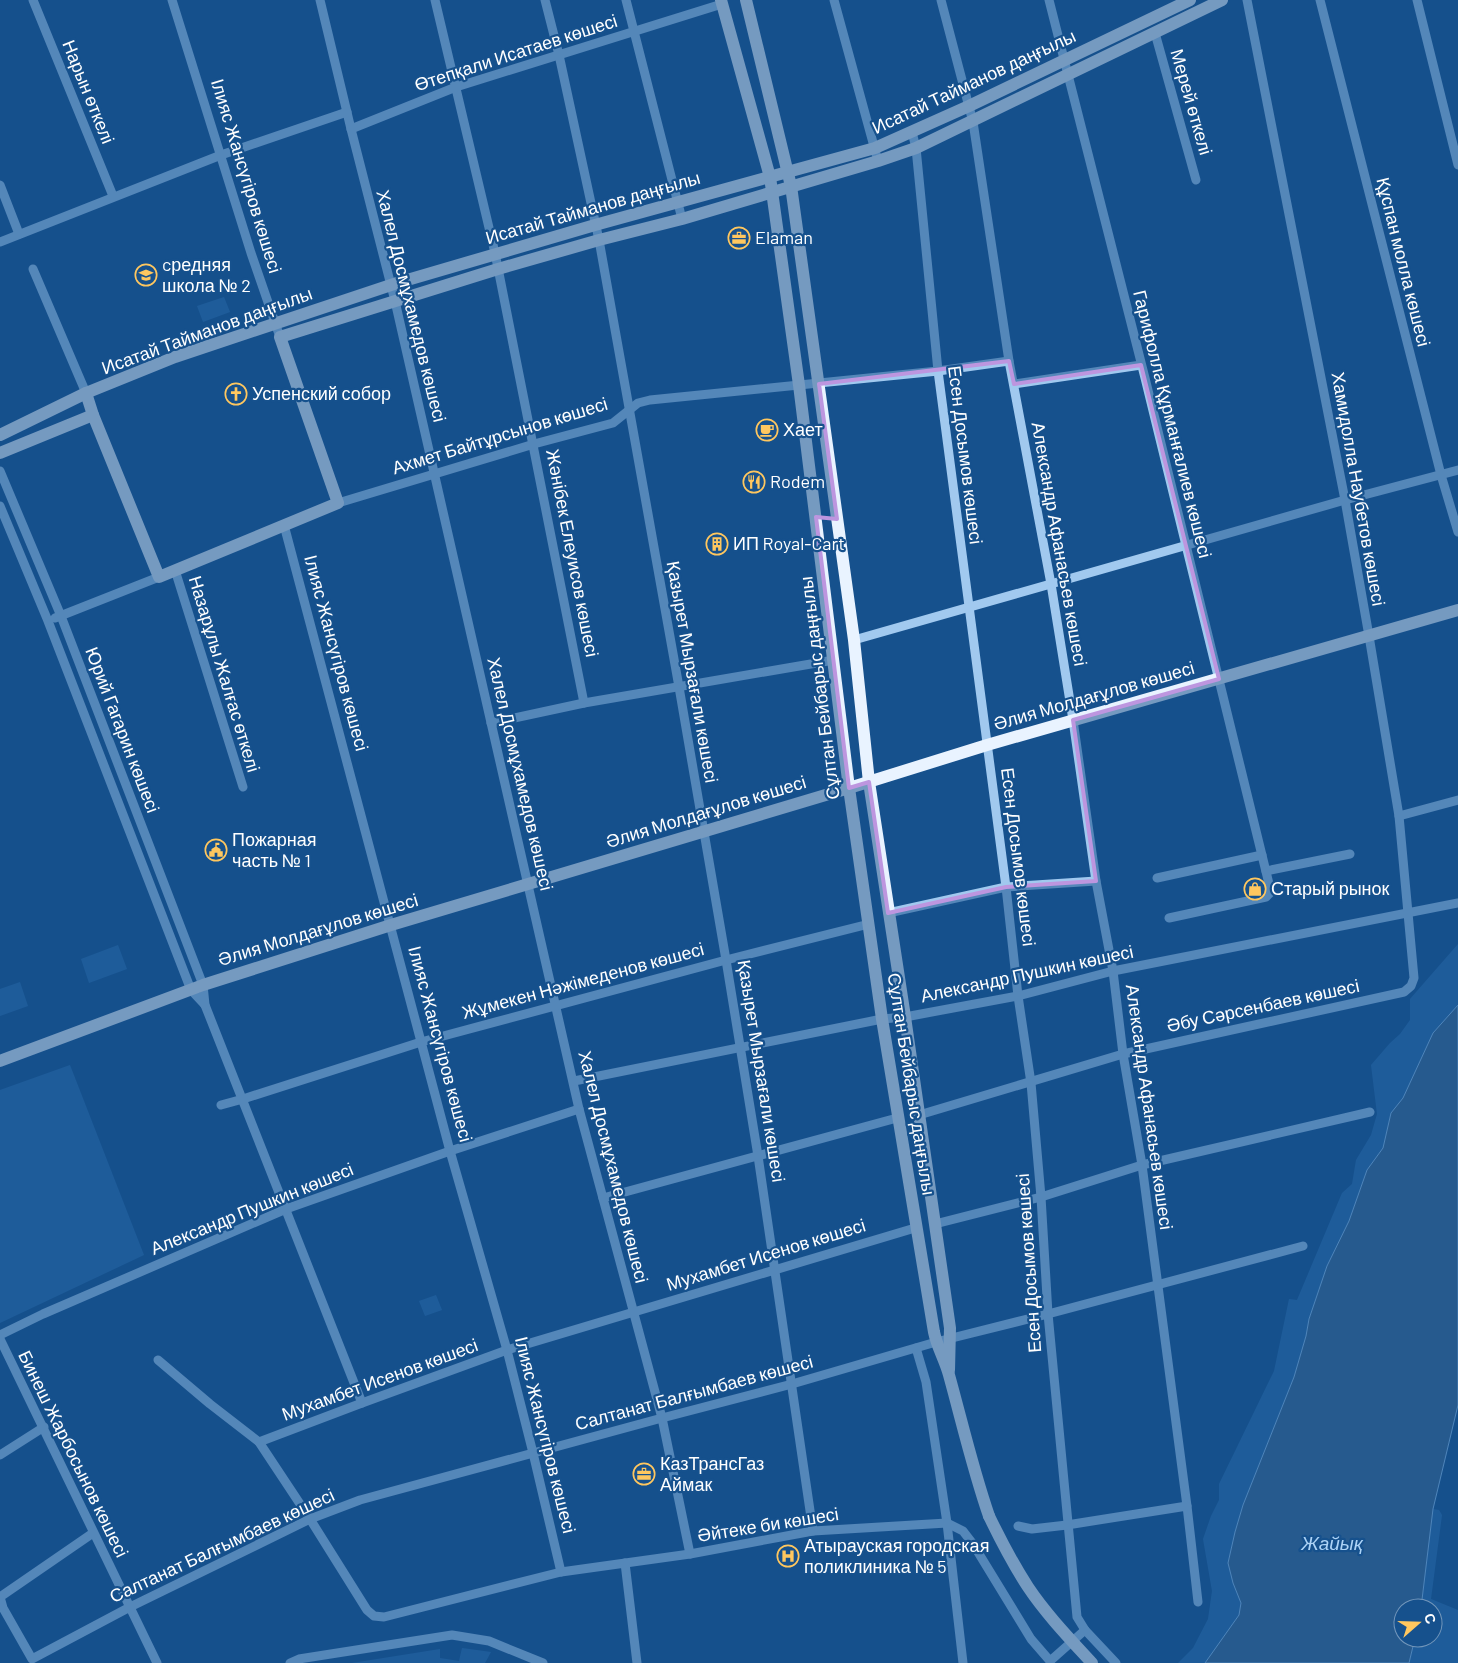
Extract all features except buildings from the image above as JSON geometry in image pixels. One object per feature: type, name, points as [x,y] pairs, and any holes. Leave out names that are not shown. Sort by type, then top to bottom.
[{"type":"main road","name":"Сұлтан Бейбарыс даңғылы","points":[[746,0],[791,186],[854,640],[869,782],[951,1338],[948,1372]]},
{"type":"main road","name":"Исатай Тайманов даңғылы","points":[[0,435],[86,393],[175,357],[391,285],[495,253],[875,148],[969,106],[1190,0]]},
{"type":"main road","name":"Исатай Тайманов даңғылы","points":[[280,337],[498,269],[772,192],[916,148],[1222,0]]},
{"type":"main road","name":"Сұлтан Бейбарыс даңғылы","points":[[722,2],[770,177],[800,385],[849,788],[897,1118],[936,1342],[948,1372],[962,1428],[989,1516],[1005,1550],[1028,1588],[1066,1636],[1092,1663]]},
{"type":"main road","name":"Ілияс Жансүгіров көшесі","points":[[280,337],[338,504]]},
{"type":"main road","points":[[86,393],[93,415],[159,577]]},
{"type":"main road","points":[[0,453],[93,415]]},
{"type":"main road","name":"Ахмет Байтұрсынов көшесі","points":[[159,577],[338,504]]},
{"type":"main road","points":[[816,517],[828,519],[836,514]]},
{"type":"main road","name":"Әлия Молдағұлов көшесі","points":[[0,1061],[203,985],[391,925],[987,745],[1458,610]]},
{"type":"street","name":"Нарын өткелі","points":[[33,0],[114,196]]},
{"type":"street","name":"Ілияс Жансүгіров көшесі","points":[[172,0],[250,253],[280,337]]},
{"type":"street","name":"Халел Досмұхамедов көшесі","points":[[320,0],[395,301],[579,1109],[662,1418],[690,1554]]},
{"type":"street","name":"Жәнібек Елеуисов көшесі","points":[[435,0],[495,253],[584,703]]},
{"type":"street","name":"Қазырет Мырзағали көшесі","points":[[545,0],[559,55],[599,240],[679,687],[741,1047],[813,1531]]},
{"type":"street","points":[[626,0],[682,218]]},
{"type":"street","points":[[834,0],[878,161]]},
{"type":"street","name":"Александр Афанасьев көшесі","points":[[940,0],[973,122],[1009,361],[1074,720],[1096,882],[1113,971],[1123,1054],[1142,1166],[1198,1602]]},
{"type":"street","name":"Гарифолла Құрманғалиев көшесі","points":[[1049,0],[1270,888],[1270,893],[1266,897],[1169,918]]},
{"type":"street","name":"Хамидолла Наубетов көшесі","points":[[1247,0],[1345,500],[1399,816],[1414,978],[1411,986]]},
{"type":"street","name":"Құспан молла көшесі","points":[[1320,0],[1441,476],[1458,532]]},
{"type":"street","points":[[1416,0],[1458,165]]},
{"type":"street","name":"Өтепқали Исатаев көшесі","points":[[351,129],[456,87],[634,32],[722,2]]},
{"type":"street","name":"Мерей өткелі","points":[[1154,33],[1196,180]]},
{"type":"street","points":[[0,242],[221,155],[347,112]]},
{"type":"street","name":"Есен Досымов көшесі","points":[[912,132],[916,148],[938,372],[1006,887],[1018,996],[1031,1083],[1041,1197],[1048,1314],[1077,1617],[1085,1630],[1116,1663]]},
{"type":"street","points":[[0,185],[19,234]]},
{"type":"street","points":[[33,270],[86,393]]},
{"type":"street","name":"Ахмет Байтұрсынов көшесі","points":[[338,504],[434,473],[614,422],[638,403],[650,400],[938,372],[1009,361]]},
{"type":"street","points":[[1014,384],[1141,365]]},
{"type":"street","points":[[854,640],[1345,500],[1458,470]]},
{"type":"street","name":"Юрий Гагарин көшесі","points":[[0,471],[60,616],[203,985],[205,1004],[362,1402]]},
{"type":"street","name":"Юрий Гагарин көшесі","points":[[0,506],[48,620],[191,990],[205,1004]]},
{"type":"street","name":"Ілияс Жансүгіров көшесі","points":[[284,525],[450,1151],[534,1453],[561,1572]]},
{"type":"street","name":"Назарұлы Жалғас өткелі","points":[[175,570],[243,787]]},
{"type":"street","name":"Ахмет Байтұрсынов көшесі","points":[[48,620],[159,577]]},
{"type":"street","points":[[491,723],[584,703],[834,660]]},
{"type":"street","points":[[1399,816],[1458,800]]},
{"type":"street","points":[[1266,871],[1350,854]]},
{"type":"street","points":[[1157,878],[1262,855]]},
{"type":"street","points":[[888,913],[1006,887],[1096,882]]},
{"type":"street","name":"Александр Пушкин көшесі","points":[[574,1081],[882,1019],[905,1017],[1018,996],[1113,971],[1458,902]]},
{"type":"street","name":"Жұмекен Нәжімеденов көшесі","points":[[221,1105],[421,1042],[726,960],[869,924]]},
{"type":"street","name":"Әбу Сәрсенбаев көшесі","points":[[919,1115],[1123,1054],[1404,992],[1411,986]]},
{"type":"street","name":"Александр Пушкин көшесі","points":[[0,1335],[43,1314],[286,1209],[450,1151],[579,1109]]},
{"type":"street","points":[[935,1224],[1041,1197],[1142,1166],[1370,1112]]},
{"type":"street","points":[[603,1198],[897,1118]]},
{"type":"street","name":"Мухамбет Исенов көшесі","points":[[259,1442],[362,1402],[506,1350],[915,1228]]},
{"type":"street","name":"Салтанат Балғымбаев көшесі","points":[[0,1597],[3,1608],[32,1660],[130,1607],[310,1519],[360,1500],[792,1384],[936,1342],[1303,1246]]},
{"type":"street","name":"Бинеш Жарбосынов көшесі","points":[[0,1339],[157,1663]]},
{"type":"street","points":[[916,1348],[926,1382],[947,1523],[963,1663]]},
{"type":"street","points":[[158,1360],[259,1442],[310,1519]]},
{"type":"street","points":[[0,1455],[44,1427]]},
{"type":"street","points":[[1018,1526],[1032,1529],[1067,1525],[1187,1506]]},
{"type":"street","name":"Әйтеке би көшесі","points":[[310,1519],[367,1610],[374,1616],[384,1617],[561,1572],[690,1554],[813,1531],[947,1523]]},
{"type":"street","points":[[947,1523],[962,1532],[973,1544],[1031,1639],[1050,1661],[1085,1630]]},
{"type":"street","points":[[0,1597],[93,1533]]},
{"type":"street","points":[[625,1563],[637,1663]]},
{"type":"street","points":[[290,1663],[299,1659],[452,1635],[489,1641],[543,1663]]},
{"type":"highlighted area","points":[[1009,361],[1014,384],[1141,365],[1219,679],[1073,720],[1096,881],[1006,887],[888,913],[869,782],[849,788],[816,517],[837,519],[819,384]]},
{"type":"shaded area","points":[[224,297],[230,312],[203,322],[197,306]]},
{"type":"shaded area","points":[[1458,944],[1458,1005],[1433,1033],[1403,1098],[1391,1113],[1383,1148],[1367,1170],[1349,1221],[1327,1266],[1309,1319],[1294,1377],[1243,1505],[1228,1563],[1241,1603],[1239,1615],[1205,1663],[1178,1663],[1193,1648],[1208,1619],[1212,1591],[1203,1539],[1219,1500],[1219,1484],[1274,1371],[1289,1299],[1297,1300],[1342,1193],[1352,1184],[1356,1160],[1371,1135],[1377,1114],[1371,1065],[1400,1034],[1410,1020],[1410,999]]},
{"type":"shaded area","points":[[118,945],[127,969],[89,983],[81,959]]},
{"type":"shaded area","points":[[20,982],[28,1006],[0,1016],[0,989]]},
{"type":"shaded area","points":[[70,1065],[144,1255],[0,1323],[0,1090]]},
{"type":"shaded area","points":[[436,1295],[442,1310],[425,1316],[419,1301]]},
{"type":"shaded area","points":[[1433,1509],[1439,1510],[1442,1515],[1431,1598],[1422,1598]]},
{"type":"shaded area","points":[[1443,1604],[1458,1610],[1458,1663],[1409,1663],[1413,1648],[1443,1648]]},
{"type":"shaded area","points":[[462,1648],[491,1652],[485,1663],[352,1663],[440,1649],[440,1658],[459,1661]]},
{"type":"water","name":"Жайық","points":[[1458,1005],[1458,1405],[1433,1509],[1422,1598],[1393,1598],[1393,1648],[1413,1648],[1409,1663],[1205,1663],[1239,1615],[1241,1603],[1228,1563],[1235,1532],[1243,1505],[1294,1377],[1309,1319],[1327,1266],[1349,1221],[1367,1170],[1383,1148],[1391,1113],[1403,1098],[1433,1033]]},
{"type":"place","name":"Elaman","points":[[739,238]]},
{"type":"place","name":"cредняя школа № 2","points":[[146,275]]},
{"type":"place","name":"Успенский собор","points":[[236,394]]},
{"type":"place","name":"Хает","points":[[767,430]]},
{"type":"place","name":"Rodem","points":[[754,482]]},
{"type":"place","name":"ИП Royal-Cart","points":[[717,544]]},
{"type":"place","name":"Пожарная часть № 1","points":[[216,850]]},
{"type":"place","name":"Старый рынок","points":[[1255,889]]},
{"type":"place","name":"КазТрансГаз Аймак","points":[[644,1474]]},
{"type":"place","name":"Атырауская городская поликлиника № 5","points":[[788,1556]]}]
